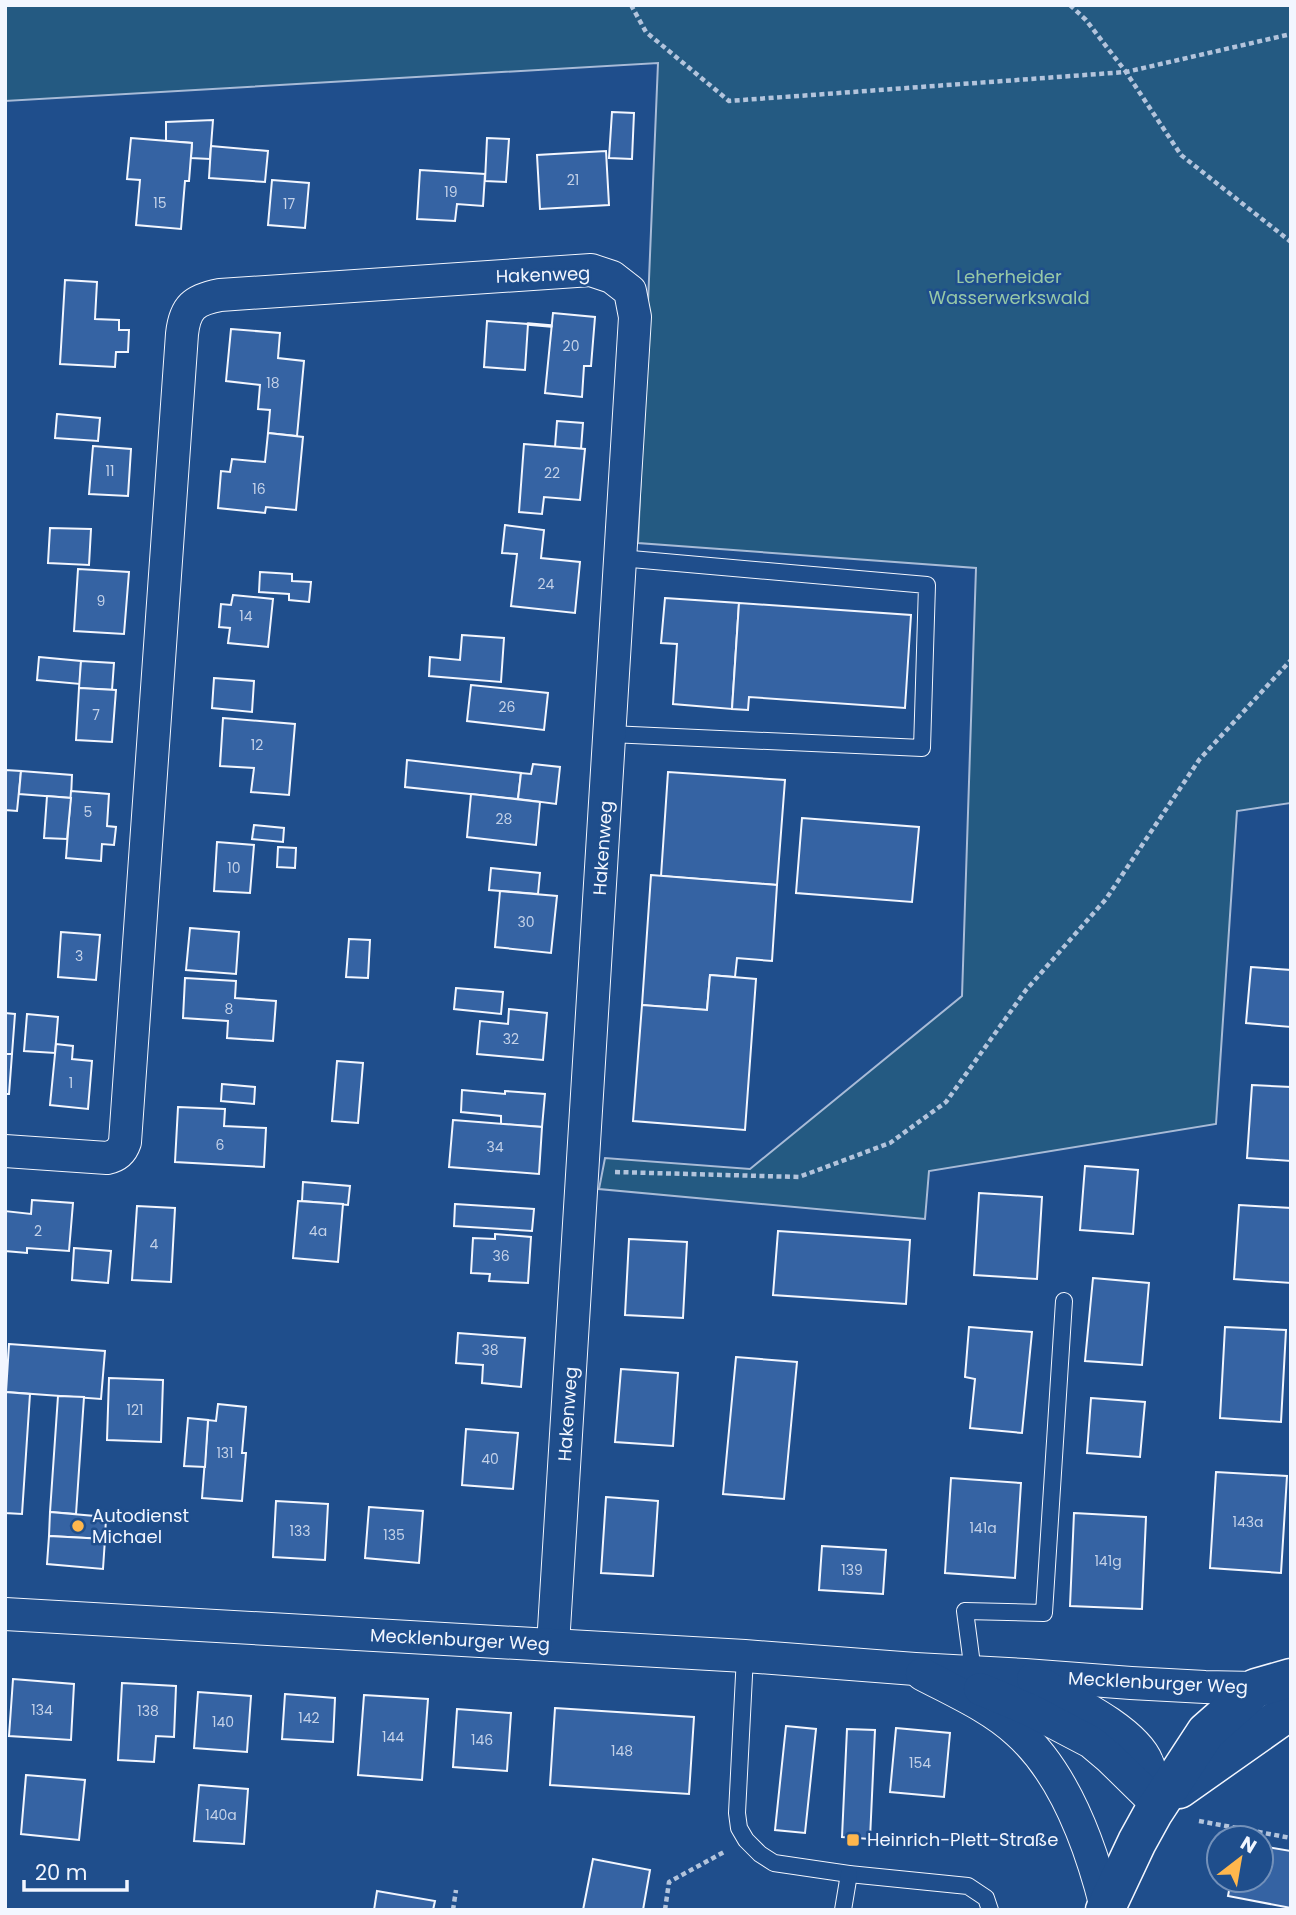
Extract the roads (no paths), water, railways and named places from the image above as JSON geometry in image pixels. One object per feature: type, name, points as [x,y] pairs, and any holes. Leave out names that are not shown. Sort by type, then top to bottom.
[{"type":"street","name":"Hakenweg","points":[[5,1151],[107,1158],[122,1151],[125,1142],[182,334],[188,309],[206,298],[234,294],[590,270],[612,277],[630,291],[635,317],[553,1645]]},
{"type":"street","name":"Mecklenburger Weg","points":[[5,1614],[745,1656],[1156,1685],[1274,1683]]},
{"type":"street","name":"Mecklenburger Weg","points":[[915,1670],[984,1690],[1030,1710],[1091,1742],[1110,1758],[1155,1809]]},
{"type":"street","name":"Mecklenburger Weg","points":[[915,1670],[985,1708],[1018,1732],[1046,1763],[1072,1809],[1096,1870],[1105,1909]]},
{"type":"street","name":"Mecklenburger Weg","points":[[1025,1675],[1119,1729],[1131,1741],[1147,1760],[1155,1809]]},
{"type":"street","points":[[1105,1909],[1155,1809],[1206,1732],[1274,1683]]},
{"type":"street","points":[[1155,1809],[1291,1710]]},
{"type":"lane","points":[[610,734],[922,748],[927,585],[620,558]]},
{"type":"lane","points":[[973,1672],[965,1611],[1044,1613],[1064,1301]]},
{"type":"lane","points":[[745,1656],[737,1813],[739,1828],[760,1854],[774,1863],[968,1886],[986,1898],[990,1910]]},
{"type":"lane","points":[[843,1910],[849,1874]]},
{"type":"place","name":"Autodienst Michael","points":[[78,1526]]},
{"type":"place","name":"Heinrich-Plett-Straße","points":[[853,1840]]},
{"type":"park label","name":"Leherheider Wasserwerkswald","points":[[1009,287]]}]
